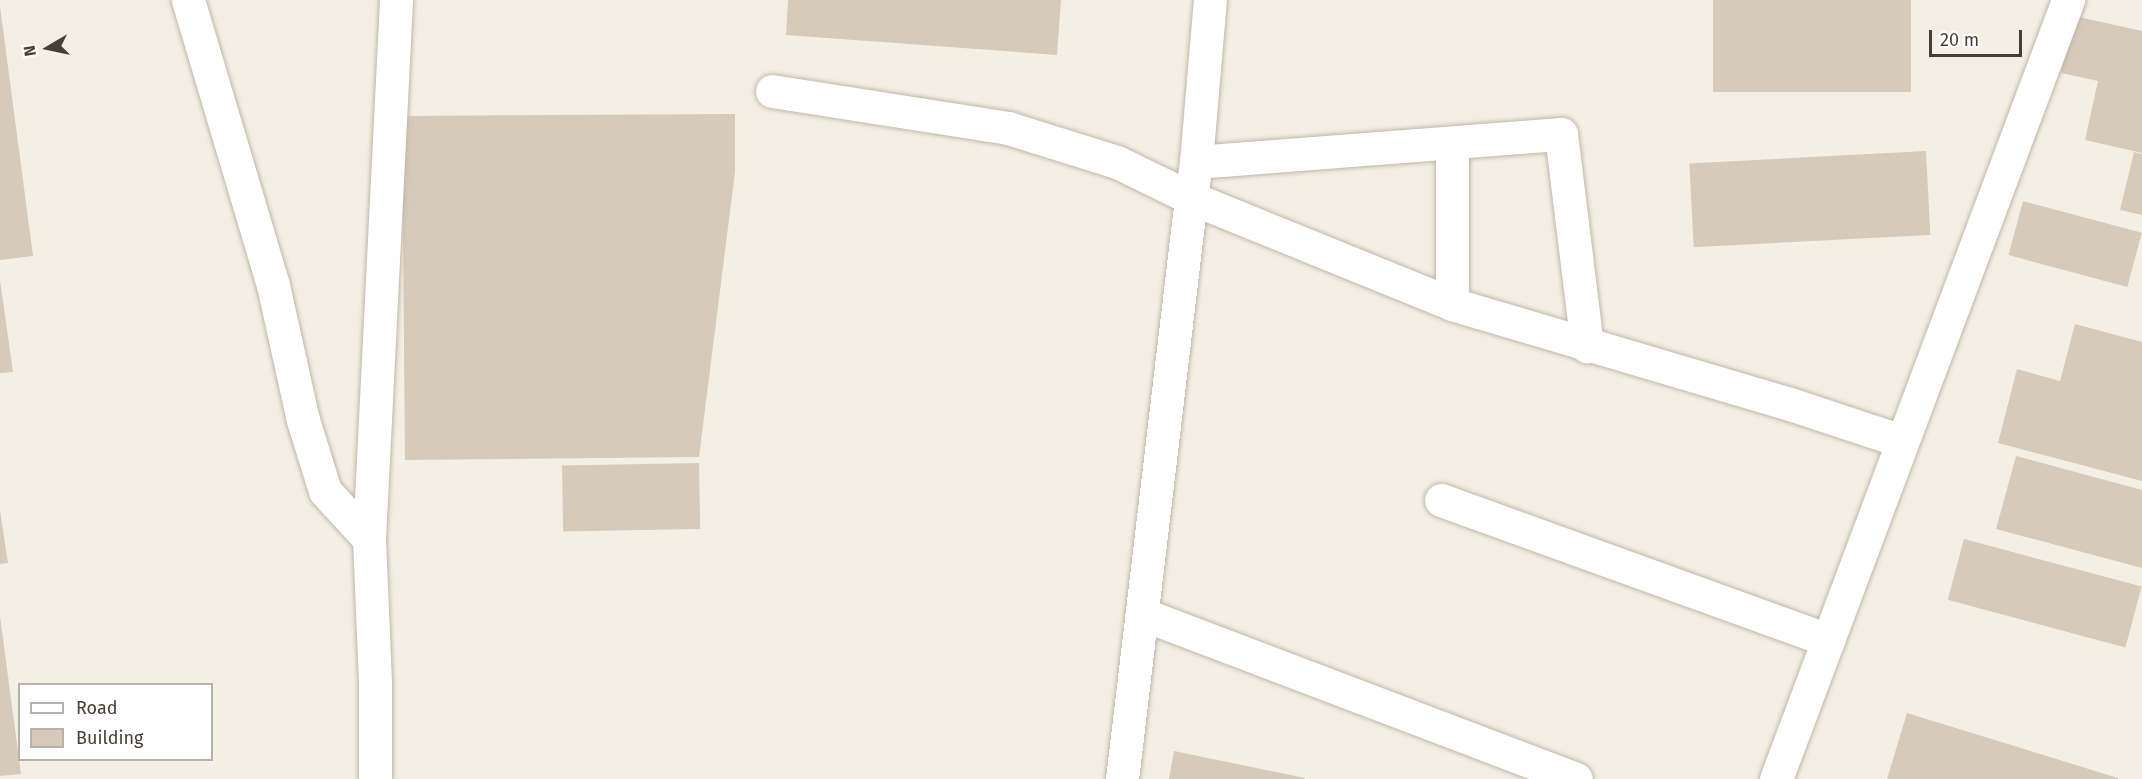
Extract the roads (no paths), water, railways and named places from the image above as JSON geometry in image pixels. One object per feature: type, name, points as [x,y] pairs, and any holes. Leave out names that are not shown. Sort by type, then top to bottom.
[{"type":"street","points":[[188,0],[273,285],[303,420],[325,491],[369,539]]},
{"type":"street","points":[[375,779],[375,683],[369,539],[396,0]]},
{"type":"street","points":[[1122,779],[1197,162],[1210,0]]},
{"type":"street","points":[[1776,779],[2068,0]]},
{"type":"street","points":[[772,91],[1008,128],[1117,162],[1191,198],[1452,304],[1587,346],[1790,404],[1902,441]]},
{"type":"street","points":[[1197,162],[1561,134],[1587,346]]},
{"type":"street","points":[[1452,143],[1452,304]]},
{"type":"street","points":[[1441,500],[1828,640]]},
{"type":"street","points":[[1142,614],[1576,779]]}]
